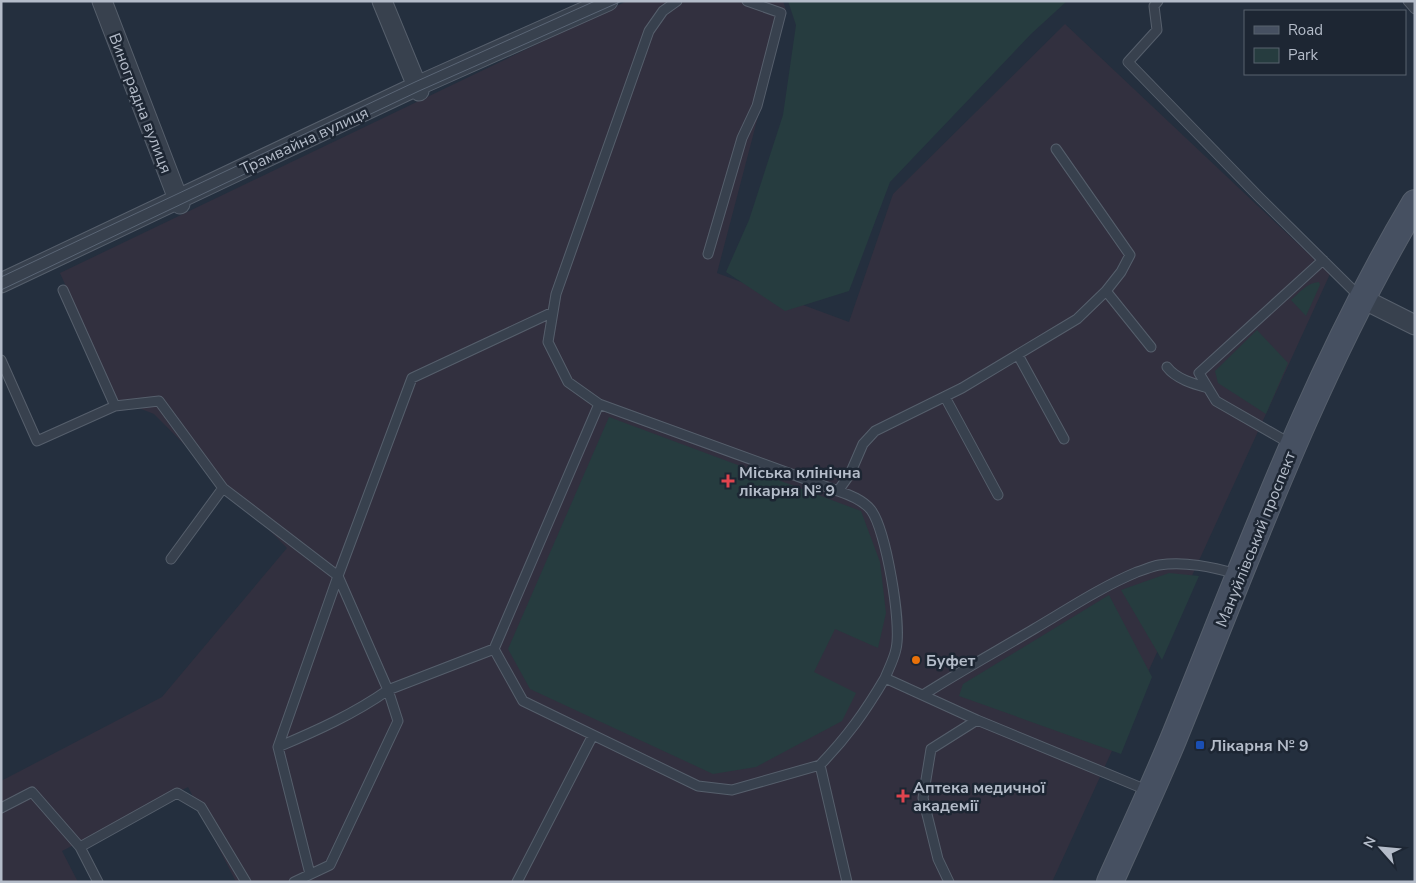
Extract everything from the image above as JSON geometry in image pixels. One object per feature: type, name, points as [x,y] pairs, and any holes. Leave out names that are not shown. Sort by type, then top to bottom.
[{"type":"main road","name":"Мануйлівський проспект","points":[[1110,882],[1167,754],[1293,445],[1361,298],[1415,203]]},
{"type":"street","name":"Виноградна вулиця","points":[[102,1],[179,202]]},
{"type":"street","points":[[382,1],[418,89]]},
{"type":"street","name":"Трамвайна вулиця","points":[[1,282],[179,202],[608,1]]},
{"type":"street","points":[[1361,298],[1415,324]]},
{"type":"lane","points":[[494,649],[523,701],[698,786],[732,790],[820,765],[843,741],[870,704],[885,678],[896,648],[898,626],[894,591],[882,539],[872,511],[853,497],[838,491],[599,404],[568,382],[548,342],[556,294],[649,31],[663,11],[678,1]]},
{"type":"lane","points":[[708,254],[742,138],[757,106],[781,13],[747,1]]},
{"type":"lane","points":[[1158,1],[1154,6],[1158,30],[1128,62],[1258,196],[1361,298]]},
{"type":"lane","points":[[1408,1],[1415,9]]},
{"type":"lane","points":[[838,491],[850,474],[863,444],[875,431],[945,397],[1077,319],[1106,291],[1121,272],[1130,255],[1056,149]]},
{"type":"lane","points":[[1293,445],[1216,401],[1199,373],[1323,260]]},
{"type":"lane","points":[[63,290],[115,406]]},
{"type":"lane","points":[[1106,291],[1151,347]]},
{"type":"lane","points":[[310,874],[278,747],[338,576],[412,378],[553,312]]},
{"type":"lane","points":[[1018,355],[1064,439]]},
{"type":"lane","points":[[1,360],[37,441],[115,406],[159,401],[223,488],[338,576],[388,690],[398,721],[330,865],[294,882]]},
{"type":"lane","points":[[1167,367],[1170,372],[1208,388]]},
{"type":"lane","points":[[945,397],[998,495]]},
{"type":"lane","points":[[278,747],[307,735],[368,704],[388,690],[494,649],[599,404]]},
{"type":"lane","points":[[171,558],[223,488]]},
{"type":"lane","points":[[923,695],[965,668],[1087,597],[1121,579],[1157,565],[1186,564],[1213,567],[1239,574]]},
{"type":"lane","points":[[885,678],[977,720],[1150,792]]},
{"type":"lane","points":[[949,882],[938,859],[923,798],[931,748],[977,720]]},
{"type":"lane","points":[[517,882],[593,735]]},
{"type":"lane","points":[[820,765],[847,882]]},
{"type":"lane","points":[[1,808],[32,792],[80,846],[98,882]]},
{"type":"lane","points":[[80,846],[177,793],[201,807],[246,882]]},
{"type":"shaded area","name":"Міська клінічна лікарня № 9","points":[[627,1],[783,1],[786,10],[717,273],[849,322],[893,194],[1065,24],[1330,274],[1052,882],[236,882],[188,787],[62,851],[78,882],[1,882],[1,781],[162,697],[287,548],[154,414],[116,399],[60,273]]},
{"type":"green space","points":[[788,1],[1067,1],[1031,34],[890,182],[849,291],[785,311],[726,272],[749,220],[783,115],[796,25]]},
{"type":"green space","points":[[1319,282],[1320,285],[1306,316],[1291,300],[1307,286]]},
{"type":"green space","points":[[1257,330],[1288,363],[1266,414],[1218,383],[1215,371]]},
{"type":"green space","points":[[609,417],[861,511],[880,562],[886,613],[878,648],[835,629],[814,672],[856,693],[842,721],[756,767],[713,774],[530,689],[508,649]]},
{"type":"green space","points":[[1169,573],[1199,576],[1162,660],[1121,590]]},
{"type":"green space","points":[[1109,595],[1152,677],[1121,754],[959,696],[963,684]]},
{"type":"tram line","points":[[1,277],[415,82],[595,1]]},
{"type":"tram line","points":[[1,290],[419,91],[622,1]]},
{"type":"place","name":"Міська клінічна лікарня № 9","points":[[728,481]]},
{"type":"place","name":"Буфет","points":[[916,660]]},
{"type":"place","name":"Лікарня № 9","points":[[1200,745]]},
{"type":"place","name":"Аптека медичної академії","points":[[903,796]]}]
